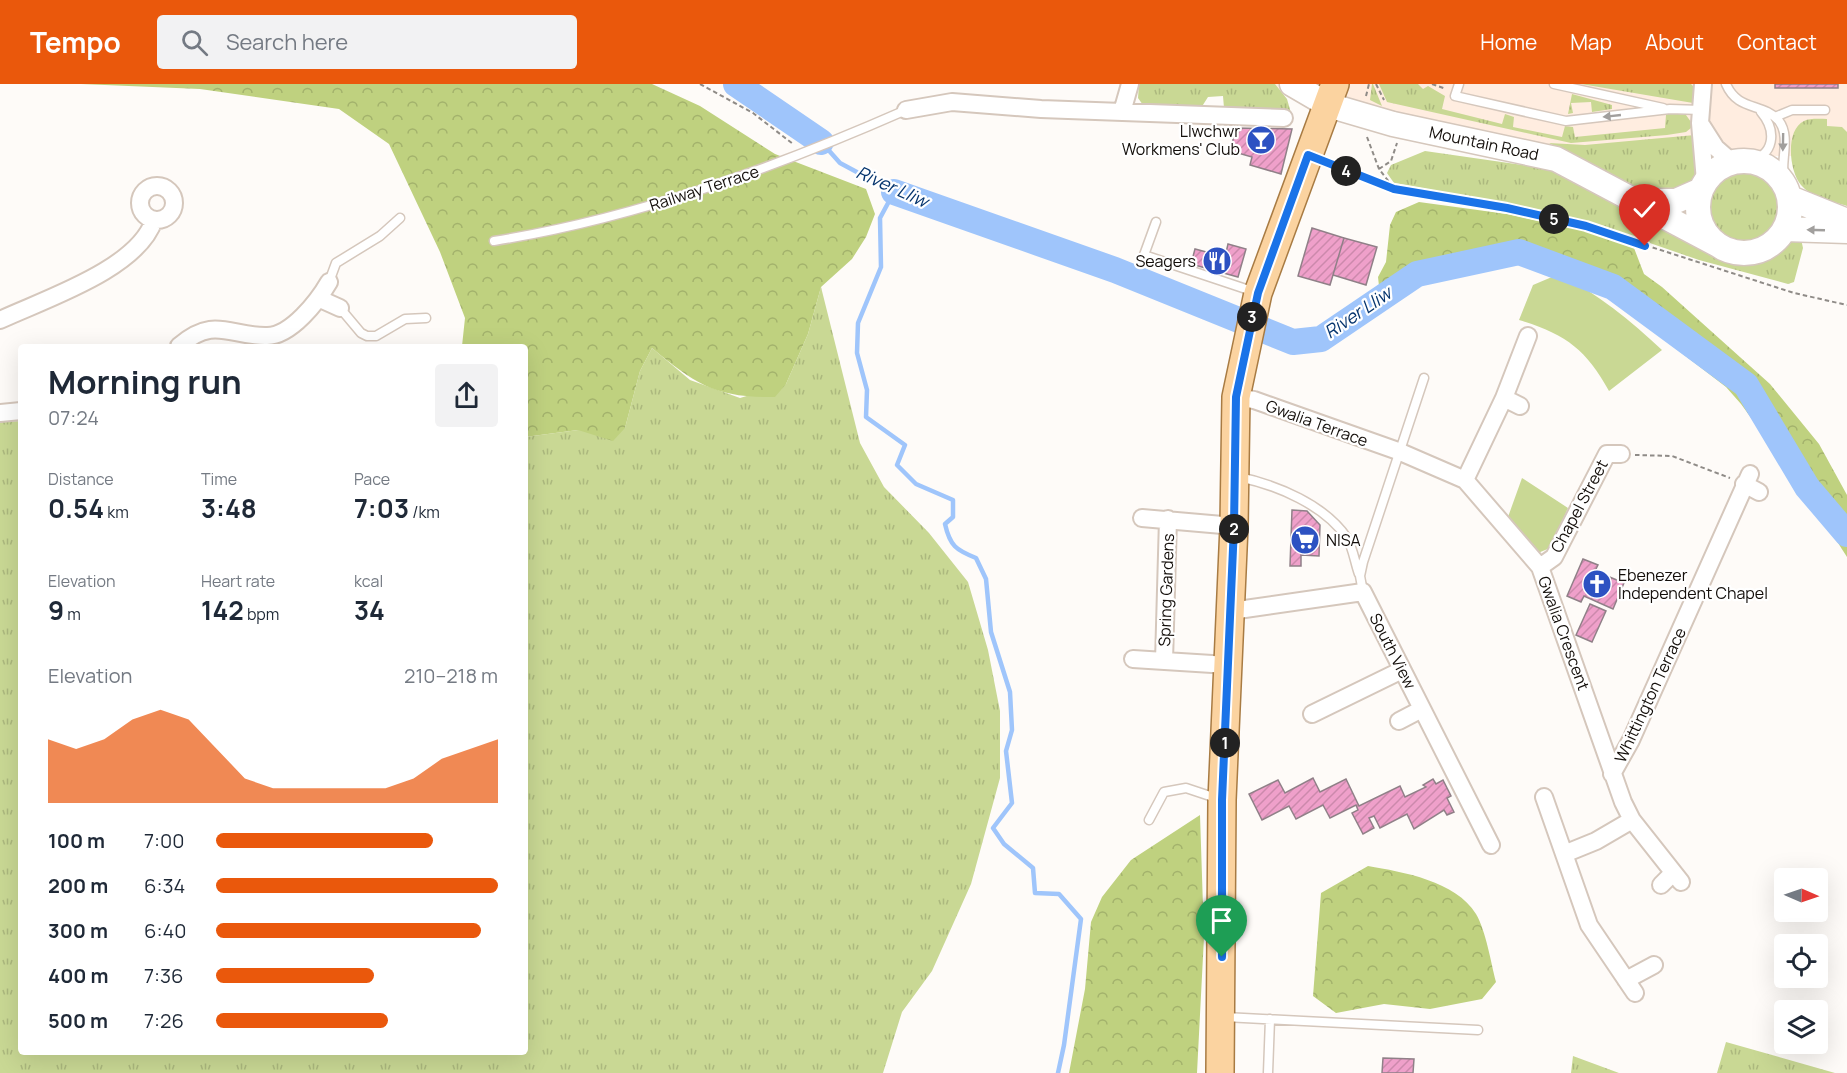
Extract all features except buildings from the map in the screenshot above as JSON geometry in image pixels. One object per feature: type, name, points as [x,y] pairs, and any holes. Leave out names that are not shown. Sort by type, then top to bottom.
[{"type":"main road","points":[[1220,1073],[1222,800],[1236,476],[1236,397],[1256,298],[1331,95]]},
{"type":"street","points":[[1122,112],[1130,84]]},
{"type":"street","name":"Mountain Road","points":[[1292,84],[1331,95],[1363,115],[1548,157],[1574,167],[1718,245]]},
{"type":"street","points":[[1700,116],[1710,142],[1740,161],[1774,171],[1787,192],[1790,214],[1785,229],[1770,246],[1750,253],[1738,253],[1718,245],[1707,235],[1700,221],[1698,206],[1703,186],[1700,116],[1703,84]]},
{"type":"street","points":[[906,110],[951,102],[1041,110],[1284,118]]},
{"type":"street","points":[[1703,186],[1713,173],[1740,161]]},
{"type":"street","name":"Mountain Road","points":[[1634,199],[1666,202],[1684,199],[1703,186]]},
{"type":"street","points":[[1787,192],[1847,220]]},
{"type":"street","points":[[0,320],[104,271],[139,247],[150,233],[154,220]]},
{"type":"street","points":[[1785,229],[1847,231]]},
{"type":"street","points":[[182,344],[201,331],[225,328],[270,341],[292,326],[320,299],[329,282]]},
{"type":"street","points":[[320,299],[340,308]]},
{"type":"street","points":[[1466,480],[1504,398],[1528,336]]},
{"type":"street","name":"Gwalia Terrace","points":[[1236,397],[1254,400],[1398,451]]},
{"type":"street","points":[[1504,398],[1520,406]]},
{"type":"street","points":[[0,413],[18,411]]},
{"type":"street","name":"Gwalia Crescent","points":[[1398,451],[1466,480],[1540,567],[1612,774],[1632,820],[1671,880]]},
{"type":"street","name":"Chapel Street","points":[[1540,567],[1554,557],[1607,454],[1621,454]]},
{"type":"street","points":[[1747,479],[1759,492]]},
{"type":"street","name":"Whittington Terrace","points":[[1612,774],[1631,740],[1747,479]]},
{"type":"street","name":"Spring Gardens","points":[[1142,518],[1234,526]]},
{"type":"street","name":"Spring Gardens","points":[[1164,661],[1168,519]]},
{"type":"street","points":[[1231,611],[1361,584]]},
{"type":"street","name":"South View","points":[[1361,584],[1422,709],[1477,832],[1491,845]]},
{"type":"street","name":"Spring Gardens","points":[[1133,659],[1228,665]]},
{"type":"street","points":[[1313,713],[1402,670]]},
{"type":"street","points":[[1400,721],[1422,709]]},
{"type":"street","points":[[1552,802],[1564,854],[1589,926],[1630,987],[1654,965]]},
{"type":"street","points":[[1564,854],[1596,841],[1632,820]]},
{"type":"lane","points":[[1459,84],[1455,96],[1566,121],[1670,109]]},
{"type":"lane","points":[[1554,84],[1700,116]]},
{"type":"lane","points":[[1726,84],[1737,101],[1775,117],[1784,131],[1781,170],[1787,192]]},
{"type":"lane","points":[[1740,161],[1763,155],[1771,141],[1771,126],[1759,109]]},
{"type":"lane","name":"Railway Terrace","points":[[494,241],[561,231],[636,210],[758,171],[906,110]]},
{"type":"lane","points":[[1775,117],[1792,110],[1825,110]]},
{"type":"lane","points":[[329,282],[336,263],[386,232],[400,218]]},
{"type":"lane","points":[[1156,222],[1144,255],[1256,298]]},
{"type":"lane","points":[[340,308],[361,333],[367,336],[376,336],[405,319],[426,318]]},
{"type":"lane","points":[[1361,584],[1398,451],[1424,378]]},
{"type":"lane","points":[[1236,476],[1257,481],[1318,508],[1347,539],[1361,584]]},
{"type":"lane","points":[[1149,820],[1164,792],[1186,788],[1222,800]]},
{"type":"lane","points":[[1221,1016],[1478,1030]]},
{"type":"lane","points":[[1268,1073],[1270,1019]]},
{"type":"path","points":[[700,84],[753,113],[808,151]]},
{"type":"path","points":[[1363,115],[1368,144],[1379,168],[1394,189]]},
{"type":"path","points":[[1308,155],[1394,189],[1507,208],[1586,226],[1794,293],[1847,305]]},
{"type":"path","points":[[1621,454],[1672,456],[1747,479]]},
{"type":"shaded area","points":[[1271,84],[1847,84],[1847,157],[1668,154],[1540,144],[1273,92]]},
{"type":"green space","points":[[81,84],[652,84],[700,106],[775,154],[866,189],[875,214],[866,237],[852,259],[821,287],[808,334],[786,384],[775,397],[738,395],[708,387],[652,348],[640,371],[625,428],[613,441],[578,430],[528,437],[528,344],[462,344],[465,318],[440,252],[389,144],[339,109],[200,89]]},
{"type":"green space","points":[[1139,84],[1275,84],[1287,99],[1291,113],[1229,111],[1224,108],[1223,96],[1208,97],[1201,108],[1143,105],[1138,98]]},
{"type":"green space","points":[[1373,84],[1382,106],[1370,100]]},
{"type":"green space","points":[[1379,84],[1418,84],[1423,89],[1428,86],[1445,96],[1442,109],[1502,124],[1505,114],[1514,117],[1513,127],[1562,137],[1565,126],[1573,127],[1575,137],[1665,128],[1666,115],[1670,113],[1686,115],[1691,122],[1691,128],[1686,132],[1667,135],[1571,143],[1387,102]]},
{"type":"green space","points":[[1581,84],[1691,84],[1694,87],[1693,103]]},
{"type":"green space","points":[[1572,94],[1612,105],[1612,109],[1592,112],[1591,102],[1571,103],[1573,113],[1568,114]]},
{"type":"green space","points":[[1827,119],[1827,126],[1842,127],[1847,132],[1847,206],[1811,193],[1801,185],[1794,170],[1791,151],[1794,133],[1798,126],[1806,120]]},
{"type":"green space","points":[[1695,135],[1697,177],[1684,191],[1638,191],[1549,143],[1585,145]]},
{"type":"green space","points":[[1425,151],[1551,169],[1731,261],[1748,262],[1764,259],[1790,240],[1801,239],[1803,248],[1794,282],[1788,284],[1699,260],[1589,222],[1510,204],[1394,183],[1387,173],[1391,165]]},
{"type":"green space","points":[[1744,172],[1757,175],[1769,182],[1776,194],[1779,207],[1776,220],[1769,232],[1757,239],[1744,242],[1731,239],[1719,232],[1712,220],[1709,207],[1712,194],[1719,182],[1731,175]]},
{"type":"green space","points":[[1419,202],[1507,214],[1586,231],[1634,248],[1644,274],[1662,287],[1770,384],[1819,444],[1847,495],[1847,557],[1810,499],[1741,404],[1726,387],[1649,328],[1605,289],[1566,264],[1539,253],[1514,248],[1490,248],[1460,252],[1414,264],[1389,285],[1379,286],[1378,277],[1386,262],[1390,225],[1396,212]]},
{"type":"green space","points":[[1559,274],[1613,308],[1662,350],[1609,391],[1592,364],[1573,345],[1549,331],[1519,320],[1533,285]]},
{"type":"green space","points":[[821,287],[860,443],[884,487],[929,533],[968,582],[988,650],[1000,711],[1000,778],[971,884],[932,971],[902,1012],[883,1073],[0,1073],[0,422],[18,421],[18,1055],[528,1055],[528,437],[578,430],[625,428],[640,371],[652,348],[690,380],[740,398],[786,384],[808,334]]},
{"type":"green space","points":[[1522,478],[1568,508],[1550,548],[1538,553],[1508,517]]},
{"type":"green space","points":[[1200,815],[1204,937],[1197,1073],[1069,1073],[1085,989],[1091,922],[1102,897],[1131,860]]},
{"type":"green space","points":[[1368,866],[1428,880],[1456,893],[1467,903],[1476,914],[1483,929],[1496,982],[1482,999],[1430,1009],[1384,1004],[1336,1013],[1313,996],[1321,893]]},
{"type":"green space","points":[[1726,1042],[1835,1073],[1717,1073]]},
{"type":"green space","points":[[1573,1056],[1619,1073],[1571,1073]]},
{"type":"waterway","name":"River Lliw","points":[[736,84],[821,142]]},
{"type":"waterway","points":[[824,145],[840,163],[894,192],[880,218],[881,267],[858,323],[857,353],[867,390],[866,417],[905,445],[897,465],[916,484],[953,500],[953,517],[945,524],[949,537],[959,550],[976,558],[986,579],[991,632],[1010,692],[1012,730],[1006,751],[1012,803],[993,828],[1004,844],[1033,868],[1035,893],[1059,894],[1081,919],[1058,1073]]},
{"type":"waterway","name":"River Lliw","points":[[894,192],[1115,270],[1293,342],[1321,339],[1417,274],[1519,252],[1613,287],[1746,385],[1807,487],[1847,534]]},
{"type":"place","name":"Llwchwr Workmens' Club","points":[[1261,140]]},
{"type":"place","name":"Seagers","points":[[1217,261]]},
{"type":"place","name":"NISA","points":[[1305,540]]},
{"type":"place","name":"Ebenezer Independent Chapel","points":[[1597,584]]},
{"type":"route","points":[[1222,957],[1222,800],[1236,476],[1236,397],[1258,293],[1308,155],[1394,189],[1507,208],[1586,226],[1645,246]]}]
